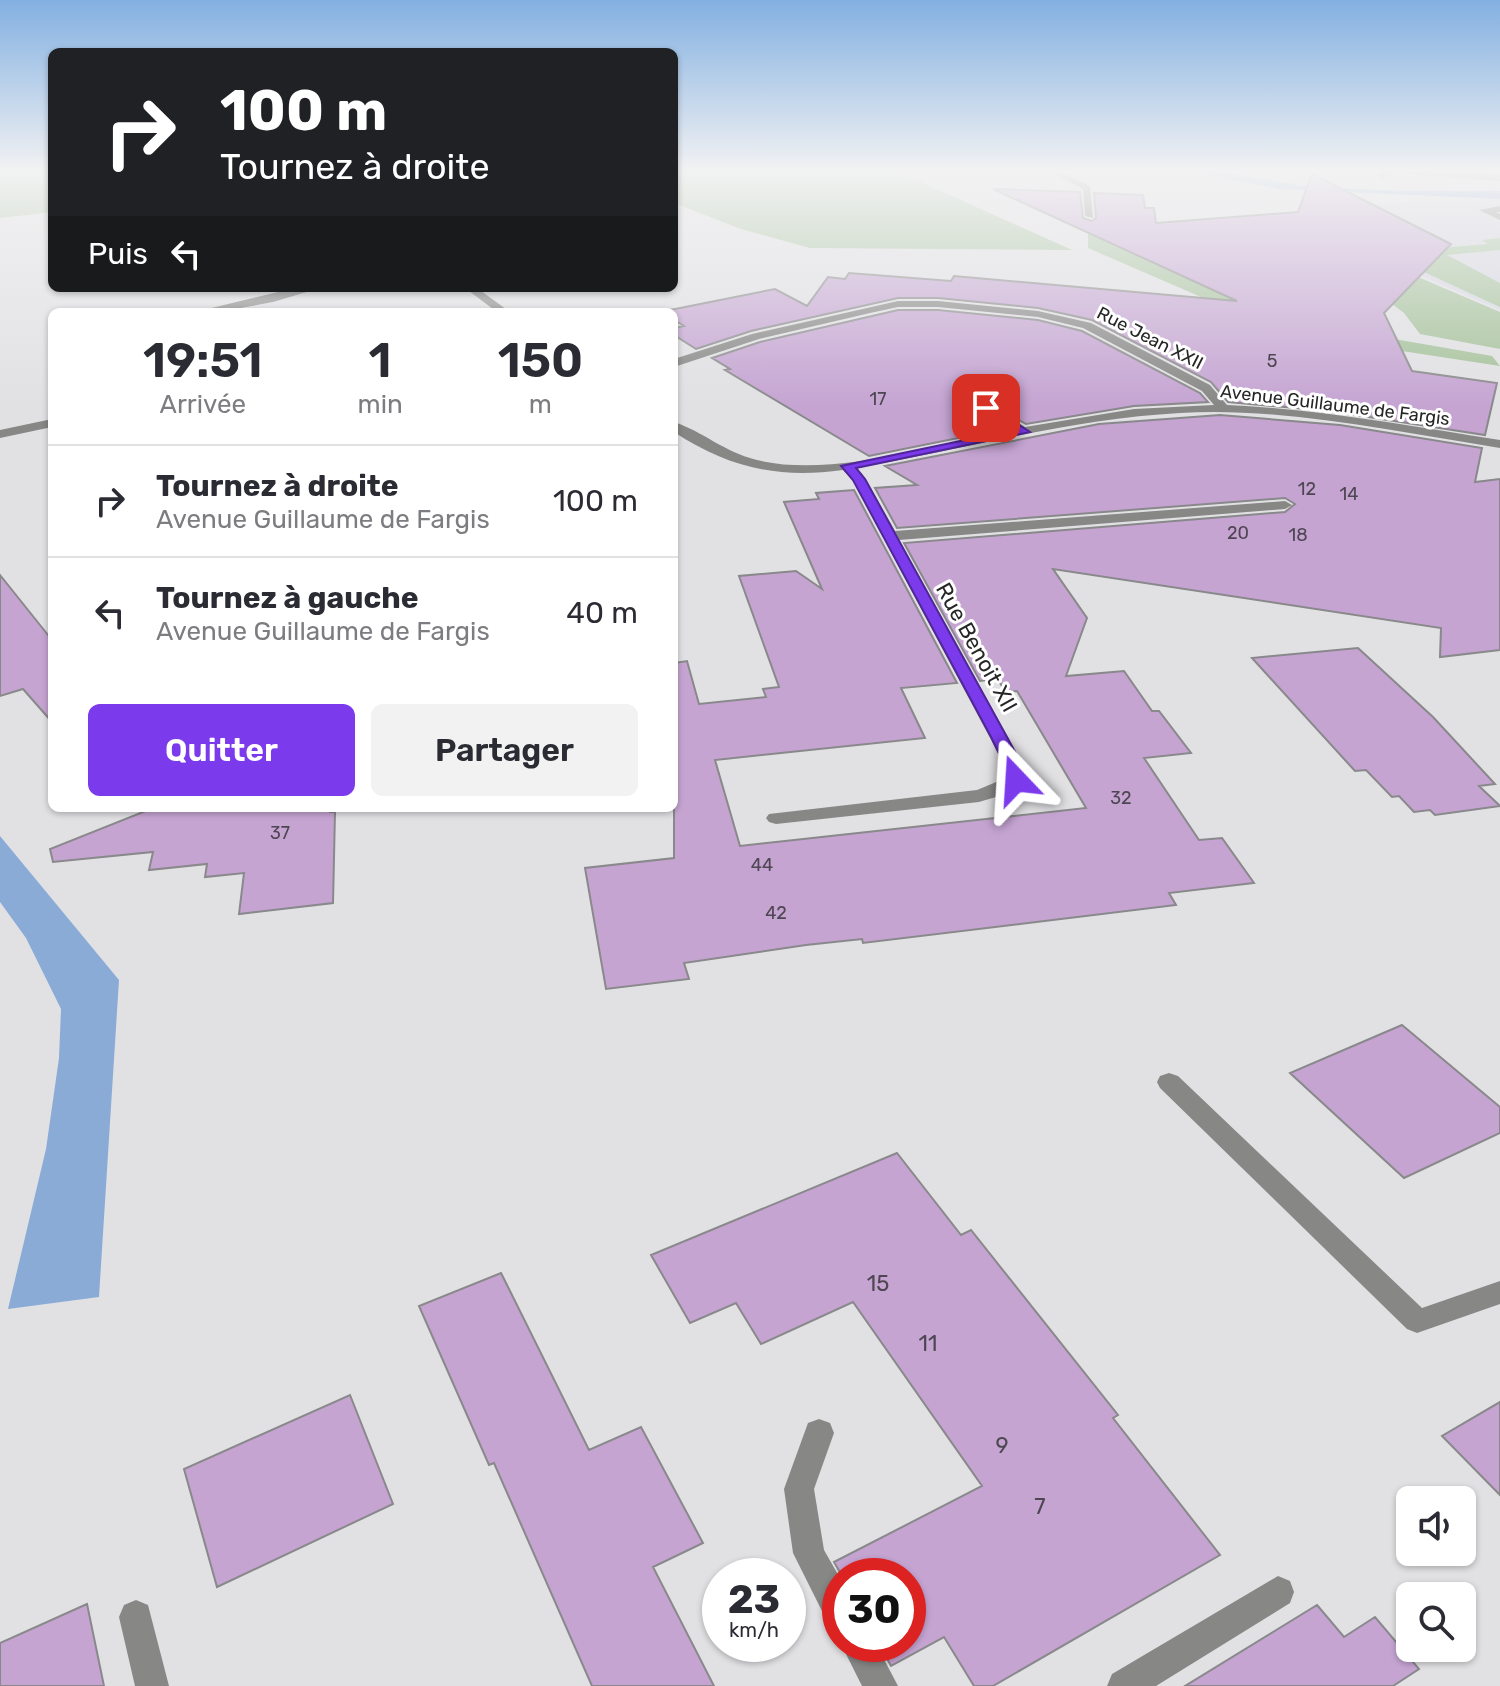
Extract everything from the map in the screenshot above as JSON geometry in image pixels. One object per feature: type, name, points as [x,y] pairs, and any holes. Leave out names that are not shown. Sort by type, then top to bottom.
[{"type":"street","points":[[223,308],[293,292]]},
{"type":"street","points":[[476,292],[498,308]]},
{"type":"street","name":"Rue Jean XXII","points":[[678,362],[756,336],[870,310],[898,304],[938,304],[1038,314],[1087,325],[1206,388],[1224,409]]},
{"type":"street","points":[[965,394],[1024,432]]},
{"type":"street","name":"Avenue Guillaume de Fargis","points":[[678,429],[705,448],[751,464],[805,471],[847,466],[1132,413],[1224,409],[1297,415],[1500,444]]},
{"type":"street","points":[[0,434],[48,424]]},
{"type":"street","name":"Rue Benoit XII","points":[[776,818],[979,796],[999,790],[1016,780],[1015,768],[999,737],[859,479],[847,466]]},
{"type":"street","points":[[888,536],[1285,505]]},
{"type":"street","points":[[1169,1082],[1417,1321],[1500,1292]]},
{"type":"street","points":[[819,1433],[799,1489],[809,1553],[822,1577]]},
{"type":"street","points":[[1124,1686],[1278,1592]]},
{"type":"street","points":[[136,1617],[152,1686]]},
{"type":"street","points":[[868,1662],[881,1686]]},
{"type":"shaded area","points":[[1360,249],[1500,249],[1500,310]]},
{"type":"green space","points":[[899,249],[1069,249],[1072,250]]},
{"type":"green space","points":[[1090,249],[1156,249],[1377,336],[1492,356],[1500,366],[1284,333]]},
{"type":"green space","points":[[1318,249],[1352,249],[1500,312],[1500,349],[1420,334],[1404,313]]},
{"type":"green space","points":[[1373,249],[1500,249],[1447,255],[1500,283],[1500,307]]},
{"type":"water","points":[[0,836],[119,980],[99,1297],[8,1309],[46,1149],[59,1058],[61,1009],[26,938],[0,902]]},
{"type":"building","points":[[1123,249],[1446,249],[1384,313],[1412,371],[1497,383],[1485,435],[1330,411],[1228,402],[1211,382],[1092,320],[1038,308],[938,298],[898,298],[751,331],[696,349],[678,338],[678,327],[684,326],[678,322],[678,308],[775,289],[807,306],[828,277],[845,279],[849,273],[951,281],[954,276],[1237,301]]},
{"type":"building","points":[[898,310],[938,310],[1038,320],[1082,331],[1200,393],[1208,402],[1134,406],[1026,424],[963,388],[956,393],[958,399],[1003,429],[869,456],[725,370],[730,369],[712,358],[760,342]]},
{"type":"building","points":[[1220,415],[1340,425],[1482,448],[1475,482],[1500,479],[1500,650],[1440,657],[1441,628],[1053,569],[1087,618],[1066,676],[1124,671],[1152,711],[1159,711],[1191,753],[1144,758],[1199,840],[1222,838],[1254,883],[1169,893],[1176,905],[863,943],[862,939],[806,945],[684,963],[689,979],[606,989],[585,868],[674,858],[674,812],[678,812],[678,662],[687,661],[699,704],[766,697],[763,689],[779,687],[739,576],[796,571],[822,589],[784,502],[819,499],[816,493],[854,490],[957,683],[901,688],[925,738],[715,760],[740,846],[1086,808],[1017,691],[1005,692],[998,679],[980,681],[904,543],[1285,512],[1295,504],[1285,498],[897,528],[875,488],[917,485],[885,466],[1099,424]]},
{"type":"building","points":[[0,575],[48,635],[48,717],[23,689],[0,696]]},
{"type":"building","points":[[1358,648],[1433,717],[1495,784],[1479,786],[1500,806],[1435,815],[1430,810],[1414,812],[1399,796],[1392,797],[1366,770],[1355,771],[1252,658]]},
{"type":"building","points":[[143,812],[335,812],[333,903],[239,914],[244,873],[205,877],[207,864],[149,870],[153,852],[53,862],[50,849]]},
{"type":"building","points":[[1402,1025],[1500,1107],[1500,1133],[1404,1178],[1290,1073]]},
{"type":"building","points":[[897,1153],[961,1235],[971,1230],[1118,1415],[1113,1418],[1220,1555],[993,1686],[974,1686],[944,1637],[926,1647],[926,1558],[842,1558],[982,1486],[853,1302],[761,1344],[736,1303],[690,1323],[651,1255]]},
{"type":"building","points":[[501,1273],[589,1450],[641,1427],[703,1543],[653,1567],[714,1686],[592,1686],[494,1463],[489,1465],[419,1306]]},
{"type":"building","points":[[350,1395],[393,1504],[217,1587],[184,1469]]},
{"type":"building","points":[[1500,1402],[1500,1495],[1442,1436]]},
{"type":"building","points":[[87,1604],[104,1686],[0,1686],[0,1643]]},
{"type":"building","points":[[1317,1605],[1344,1637],[1375,1617],[1396,1642],[1396,1662],[1413,1662],[1419,1669],[1393,1686],[1185,1686]]},
{"type":"route","points":[[986,408],[1024,432],[847,466],[859,479],[999,737],[1015,768],[1016,780]]}]
